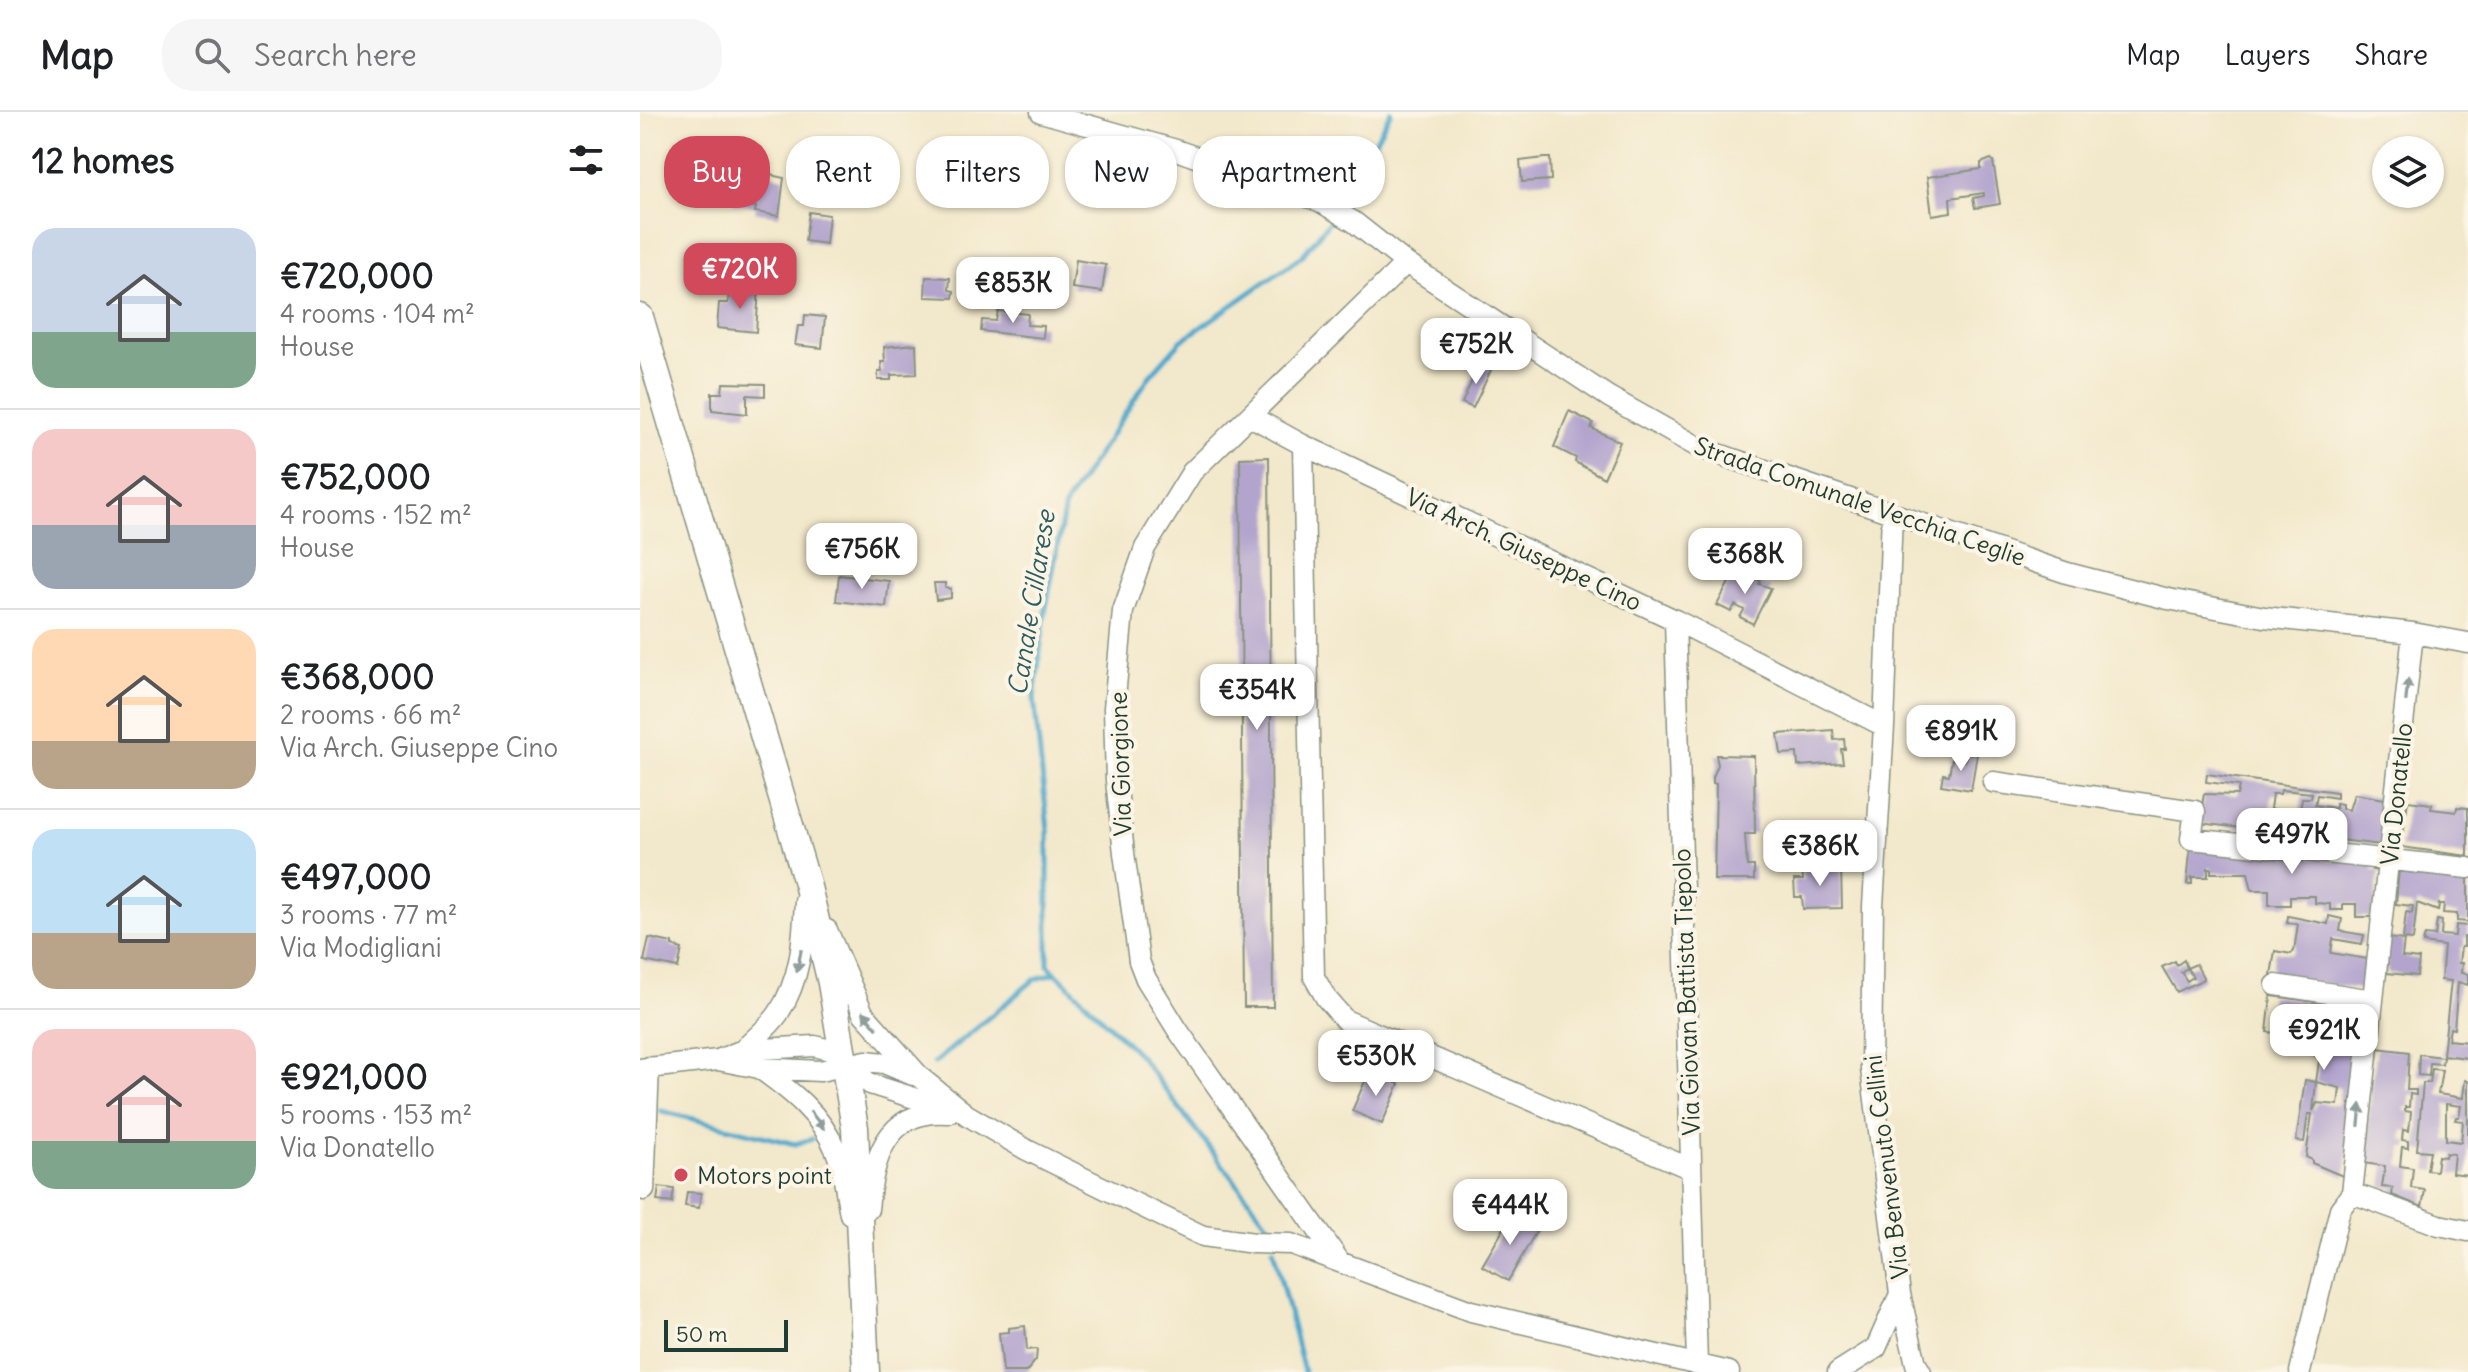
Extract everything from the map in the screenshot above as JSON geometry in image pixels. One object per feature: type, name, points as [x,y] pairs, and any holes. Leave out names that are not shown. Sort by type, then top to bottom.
[{"type":"main road","points":[[640,317],[807,883],[831,983],[855,1128],[866,1372]]},
{"type":"street","name":"Strada Comunale Vecchia Ceglie","points":[[1041,112],[1176,150],[1319,201],[1354,222],[1406,263],[1609,397],[1698,447],[2067,573],[2168,599],[2264,617],[2413,633],[2468,643]]},
{"type":"street","name":"Via Giorgione","points":[[1340,1262],[1177,1029],[1146,979],[1139,961],[1116,780],[1114,708],[1123,611],[1145,548],[1192,472],[1406,263]]},
{"type":"street","name":"Via Arch. Giuseppe Cino","points":[[1250,416],[1303,445],[1675,620],[1884,726]]},
{"type":"street","points":[[1303,445],[1314,977],[1326,998],[1345,1020],[1691,1169]]},
{"type":"street","name":"Via Benvenuto Cellini","points":[[1892,513],[1873,906],[1871,1069],[1900,1294],[1916,1364],[1921,1372]]},
{"type":"street","name":"Via Giovan Battista Tiepolo","points":[[1675,620],[1697,1364]]},
{"type":"street","name":"Via Donatello","points":[[2300,1372],[2340,1209],[2352,1193],[2413,633]]},
{"type":"street","points":[[1993,782],[2195,811],[2191,839],[2468,868]]},
{"type":"street","points":[[743,1050],[777,1016],[795,982],[803,942],[807,883]]},
{"type":"street","points":[[807,883],[863,1013],[921,1078],[967,1115],[1027,1150],[1203,1236],[1291,1244],[1471,1311],[1729,1372]]},
{"type":"street","points":[[2276,985],[2373,1000]]},
{"type":"street","points":[[644,1190],[645,1068],[718,1060],[743,1050],[815,1046],[830,1050],[870,1084],[967,1115]]},
{"type":"street","points":[[718,1060],[759,1068],[820,1071],[846,1064],[884,1063],[921,1078]]},
{"type":"street","points":[[759,1068],[792,1091],[821,1122],[837,1153],[862,1268]]},
{"type":"street","points":[[862,1268],[872,1174],[881,1146],[902,1122],[931,1112],[967,1115]]},
{"type":"street","points":[[2352,1193],[2439,1225],[2468,1231]]},
{"type":"street","points":[[1838,1372],[1876,1348],[1900,1294]]},
{"type":"building","points":[[1550,158],[1551,180],[1522,182],[1520,161]]},
{"type":"building","points":[[1991,159],[2000,204],[1975,208],[1973,198],[1984,196],[1984,193],[1950,198],[1951,212],[1932,215],[1927,177],[1981,169],[1981,163]]},
{"type":"building","points":[[770,173],[784,178],[779,216],[755,212],[756,208],[770,208]]},
{"type":"building","points":[[809,212],[829,215],[826,244],[805,241]]},
{"type":"building","points":[[1076,260],[1106,265],[1102,292],[1072,288]]},
{"type":"building","points":[[926,277],[950,278],[949,290],[954,291],[953,298],[925,297]]},
{"type":"building","points":[[742,288],[759,289],[756,332],[717,328],[719,303],[728,303],[729,294],[741,294]]},
{"type":"building","points":[[998,311],[1028,314],[1027,325],[1044,326],[1043,338],[981,331],[982,320],[996,321]]},
{"type":"building","points":[[805,315],[825,317],[822,348],[795,345],[798,326],[804,326]]},
{"type":"building","points":[[916,344],[917,374],[891,375],[891,380],[878,380],[878,372],[882,372],[881,362],[885,362],[884,347]]},
{"type":"building","points":[[1479,365],[1491,370],[1473,408],[1462,403]]},
{"type":"building","points":[[723,383],[765,384],[765,396],[747,395],[747,414],[712,410],[712,393],[722,393]]},
{"type":"building","points":[[1569,411],[1593,423],[1591,428],[1620,442],[1604,478],[1554,447]]},
{"type":"building","points":[[1269,457],[1273,1007],[1244,1007],[1240,458]]},
{"type":"building","points":[[1734,573],[1745,578],[1747,574],[1761,581],[1759,584],[1771,588],[1753,624],[1740,617],[1744,610],[1735,605],[1731,612],[1717,605]]},
{"type":"building","points":[[839,575],[889,581],[886,607],[836,601]]},
{"type":"building","points":[[934,583],[945,583],[945,588],[951,589],[951,598],[936,600]]},
{"type":"building","points":[[1833,730],[1834,740],[1844,739],[1845,749],[1841,749],[1843,763],[1798,766],[1797,753],[1781,754],[1778,734]]},
{"type":"building","points":[[1967,753],[1977,754],[1971,790],[1941,785],[1943,774],[1949,775],[1952,759],[1965,761]]},
{"type":"building","points":[[1716,755],[1754,756],[1755,834],[1745,834],[1747,866],[1754,866],[1754,880],[1714,880],[1716,784],[1713,777],[1718,765]]},
{"type":"building","points":[[2207,774],[2337,792],[2337,798],[2317,795],[2315,805],[2336,808],[2336,803],[2342,804],[2342,809],[2349,810],[2354,794],[2385,799],[2381,845],[2199,823],[2204,794],[2237,795],[2239,786],[2206,782]],"holes":[[[2281,790],[2312,793],[2311,798],[2302,798],[2300,812],[2270,809],[2272,794],[2280,794]]]},
{"type":"building","points":[[2408,801],[2432,804],[2431,809],[2456,812],[2457,807],[2468,808],[2468,856],[2401,847]]},
{"type":"building","points":[[2191,842],[2373,865],[2372,870],[2379,871],[2373,914],[2370,917],[2356,917],[2356,904],[2343,904],[2343,910],[2330,910],[2330,904],[2315,903],[2315,896],[2290,896],[2290,905],[2269,905],[2269,890],[2252,890],[2248,873],[2211,873],[2211,868],[2208,868],[2208,877],[2192,877],[2192,884],[2187,884]]},
{"type":"building","points":[[1841,866],[1842,908],[1803,909],[1802,897],[1795,897],[1794,880],[1803,880],[1802,868]]},
{"type":"building","points":[[2399,868],[2468,876],[2468,922],[2457,921],[2457,914],[2443,913],[2444,904],[2439,904],[2438,911],[2417,903],[2413,940],[2403,939],[2406,912],[2412,913],[2413,906],[2396,904]]},
{"type":"building","points":[[2288,916],[2328,924],[2329,916],[2342,919],[2340,931],[2364,935],[2362,944],[2333,939],[2331,953],[2368,959],[2365,990],[2271,975],[2275,951],[2291,954],[2294,951],[2298,924],[2287,923]]},
{"type":"building","points":[[2437,920],[2442,921],[2441,935],[2455,936],[2456,925],[2468,926],[2468,937],[2464,937],[2459,963],[2462,963],[2461,973],[2468,974],[2468,985],[2458,982],[2454,1029],[2450,1028],[2448,1040],[2468,1042],[2468,1058],[2443,1055],[2451,981],[2441,980],[2444,946],[2423,943],[2425,935],[2435,936]]},
{"type":"building","points":[[649,938],[672,943],[672,946],[682,949],[678,968],[644,961]]},
{"type":"building","points":[[2389,938],[2404,940],[2402,957],[2419,959],[2417,976],[2387,973]]},
{"type":"building","points":[[2184,960],[2187,968],[2196,964],[2204,979],[2177,992],[2162,967],[2175,961],[2177,965]],"holes":[[[2187,968],[2193,977],[2187,981],[2181,972]]]},
{"type":"building","points":[[2271,996],[2364,1008],[2354,1099],[2351,1098],[2349,1113],[2352,1113],[2345,1177],[2312,1163],[2306,1157],[2312,1114],[2308,1114],[2304,1142],[2296,1141],[2305,1080],[2316,1082],[2321,1062],[2322,1057],[2315,1056],[2319,1036],[2314,1035],[2313,1046],[2306,1045],[2304,1054],[2273,1049],[2274,1043],[2290,1046],[2291,1034],[2267,1032]],"holes":[[[2316,1082],[2340,1088],[2338,1105],[2317,1103],[2313,1111]]]},
{"type":"building","points":[[2377,1048],[2409,1052],[2407,1090],[2416,1090],[2416,1095],[2410,1094],[2409,1107],[2405,1107],[2405,1111],[2411,1112],[2409,1131],[2403,1130],[2402,1140],[2408,1141],[2408,1148],[2402,1147],[2400,1166],[2413,1168],[2411,1188],[2425,1190],[2422,1207],[2392,1195],[2393,1188],[2382,1187],[2385,1166],[2363,1163]]},
{"type":"building","points":[[2419,1054],[2443,1057],[2442,1064],[2430,1063],[2429,1076],[2418,1075]]},
{"type":"building","points":[[2432,1069],[2442,1070],[2438,1094],[2463,1098],[2465,1080],[2468,1081],[2468,1175],[2452,1173],[2454,1154],[2446,1153],[2445,1157],[2438,1156],[2436,1171],[2427,1170],[2430,1151],[2417,1150],[2423,1083],[2430,1083]],"holes":[[[2446,1104],[2461,1106],[2459,1117],[2455,1120],[2463,1121],[2461,1142],[2446,1140]]]},
{"type":"building","points":[[1369,1072],[1399,1084],[1382,1124],[1352,1111]]},
{"type":"building","points":[[659,1187],[674,1189],[672,1203],[657,1201]]},
{"type":"building","points":[[687,1192],[701,1193],[699,1208],[685,1206]]},
{"type":"building","points":[[1513,1213],[1538,1228],[1508,1281],[1482,1266]]},
{"type":"building","points":[[1025,1326],[1027,1350],[1037,1349],[1036,1360],[1026,1372],[1003,1372],[999,1333]]},
{"type":"waterway","name":"Canale Cillarese","points":[[1338,209],[1391,112]]},
{"type":"waterway","name":"Canale Cillarese","points":[[1271,1239],[1269,1226],[1139,1055],[1048,965],[1048,830],[1034,698],[1045,613],[1065,505],[1149,377],[1181,341],[1302,256],[1333,217]]},
{"type":"waterway","name":"Canale Cillarese","points":[[934,1063],[1035,979],[1056,973]]},
{"type":"waterway","name":"Canale Cillarese","points":[[661,1111],[795,1144],[812,1139]]},
{"type":"waterway","points":[[1273,1249],[1304,1372]]},
{"type":"place","name":"Motors point","points":[[681,1175]]}]
